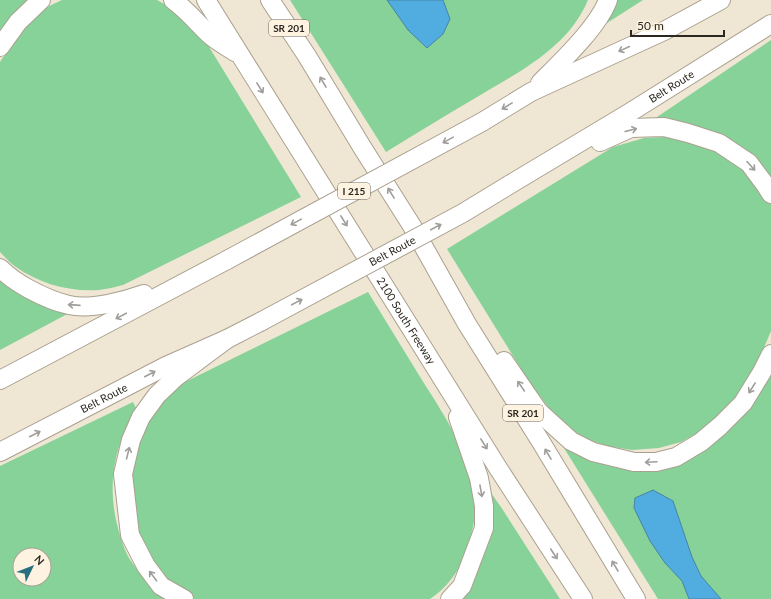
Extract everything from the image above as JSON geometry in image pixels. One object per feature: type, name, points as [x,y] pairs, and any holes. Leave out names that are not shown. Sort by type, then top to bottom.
[{"type":"highway","points":[[0,47],[18,22],[41,0]]},
{"type":"highway","points":[[173,0],[198,21],[212,37],[240,54]]},
{"type":"highway","name":"2100 South Freeway","points":[[206,0],[449,387],[498,468],[583,599]]},
{"type":"highway","name":"SR 201","points":[[270,0],[307,56],[412,226],[467,324],[541,442],[636,599]]},
{"type":"highway","points":[[280,0],[307,56]]},
{"type":"highway","points":[[531,92],[583,37],[599,17],[608,0]]},
{"type":"highway","name":"I 215","points":[[0,380],[227,260],[482,122],[531,92],[664,31],[721,0]]},
{"type":"highway","name":"Belt Route","points":[[0,452],[166,366],[227,339],[463,213],[629,113],[771,24]]},
{"type":"highway","points":[[531,172],[632,128],[664,127],[719,143],[749,163],[771,194]]},
{"type":"highway","points":[[412,226],[539,412],[571,441],[593,452],[634,462],[656,462],[676,457],[701,442],[720,426],[743,403],[771,354]]},
{"type":"highway","points":[[0,268],[9,278],[41,296],[70,306],[125,301],[193,278]]},
{"type":"highway","points":[[184,599],[161,586],[146,566],[130,535],[123,474],[132,440],[141,417],[157,395],[176,377],[227,339]]},
{"type":"highway","points":[[449,387],[479,478],[484,506],[484,528],[462,586],[450,599]]},
{"type":"green space","points":[[0,0],[33,0],[0,35]]},
{"type":"green space","points":[[62,0],[157,0],[175,10],[203,37],[301,197],[123,285],[99,290],[77,290],[66,288],[35,278],[12,264],[0,252],[0,62],[20,31],[45,8]]},
{"type":"green space","points":[[290,0],[588,0],[579,17],[567,33],[539,59],[386,152]]},
{"type":"green space","points":[[609,0],[643,0],[607,23],[602,16]]},
{"type":"green space","points":[[771,40],[771,178],[661,124],[657,117]]},
{"type":"green space","points":[[667,137],[706,146],[733,160],[752,178],[770,200],[771,331],[757,364],[735,398],[721,415],[701,431],[681,442],[659,448],[632,450],[606,446],[582,437],[558,420],[528,380],[447,249],[613,147],[644,138]]},
{"type":"green space","points":[[0,273],[71,312],[0,350]]},
{"type":"green space","points":[[368,292],[444,416],[458,441],[469,467],[475,489],[476,507],[471,534],[460,566],[442,590],[430,599],[193,599],[175,589],[139,546],[126,491],[135,439],[167,395],[183,383]]},
{"type":"green space","points":[[771,365],[771,599],[658,599],[559,440],[587,453],[682,458]]},
{"type":"green space","points":[[133,402],[137,410],[123,436],[115,463],[113,491],[116,520],[121,540],[129,558],[146,580],[166,599],[0,599],[0,466]]},
{"type":"green space","points":[[491,493],[560,599],[456,599],[492,508]]},
{"type":"water","points":[[387,0],[443,0],[450,19],[443,34],[427,48],[408,30]]},
{"type":"water","points":[[653,490],[673,501],[692,557],[701,576],[721,599],[689,599],[682,581],[665,563],[650,541],[634,508],[635,498]]}]
